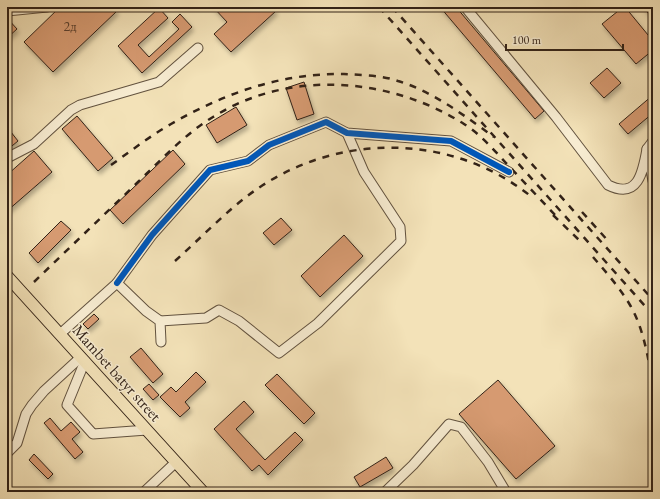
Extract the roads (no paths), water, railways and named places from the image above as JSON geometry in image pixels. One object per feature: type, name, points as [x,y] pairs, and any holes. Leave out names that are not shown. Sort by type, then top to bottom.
[{"type":"main road","name":"Mambet batyr street","points":[[7,276],[203,492]]},
{"type":"street","points":[[7,12],[47,7]]},
{"type":"street","points":[[465,7],[556,117],[608,186],[617,190],[627,190],[634,186],[642,173],[647,149],[653,141]]},
{"type":"street","points":[[7,158],[34,144],[71,110],[80,105],[160,82],[198,48]]},
{"type":"street","points":[[60,334],[117,283],[152,235],[210,170],[248,162],[269,145],[326,122],[347,133],[451,141],[508,172]]},
{"type":"street","points":[[117,283],[146,311],[160,321],[206,318],[219,310],[239,321],[279,353],[318,323],[401,241],[400,227],[364,172],[347,133]]},
{"type":"street","points":[[647,149],[653,181]]},
{"type":"street","points":[[160,321],[160,342]]},
{"type":"street","points":[[83,359],[67,405],[93,434],[147,430]]},
{"type":"street","points":[[7,454],[17,443],[26,414],[32,405],[44,391],[83,359]]},
{"type":"street","points":[[385,492],[413,465],[449,424],[461,427],[488,462],[506,492]]},
{"type":"street","points":[[144,492],[176,462]]},
{"type":"railway","points":[[379,7],[653,315]]},
{"type":"railway","points":[[392,7],[653,300]]},
{"type":"railway","points":[[111,165],[163,129],[212,103],[233,94],[276,81],[321,75],[344,74],[378,76],[411,85],[448,105],[494,137]]},
{"type":"railway","points":[[34,282],[174,147],[193,131],[213,117],[243,102],[274,91],[306,86],[339,85],[372,88],[404,96],[435,108],[464,124],[481,137],[557,217]]},
{"type":"railway","points":[[175,261],[225,215],[257,189],[289,170],[324,157],[360,150],[396,148],[433,152],[468,161],[502,177],[533,198]]},
{"type":"railway","points":[[582,212],[610,243]]},
{"type":"railway","points":[[553,215],[579,240]]},
{"type":"railway","points":[[593,257],[622,292],[635,314],[645,344],[653,385]]}]
